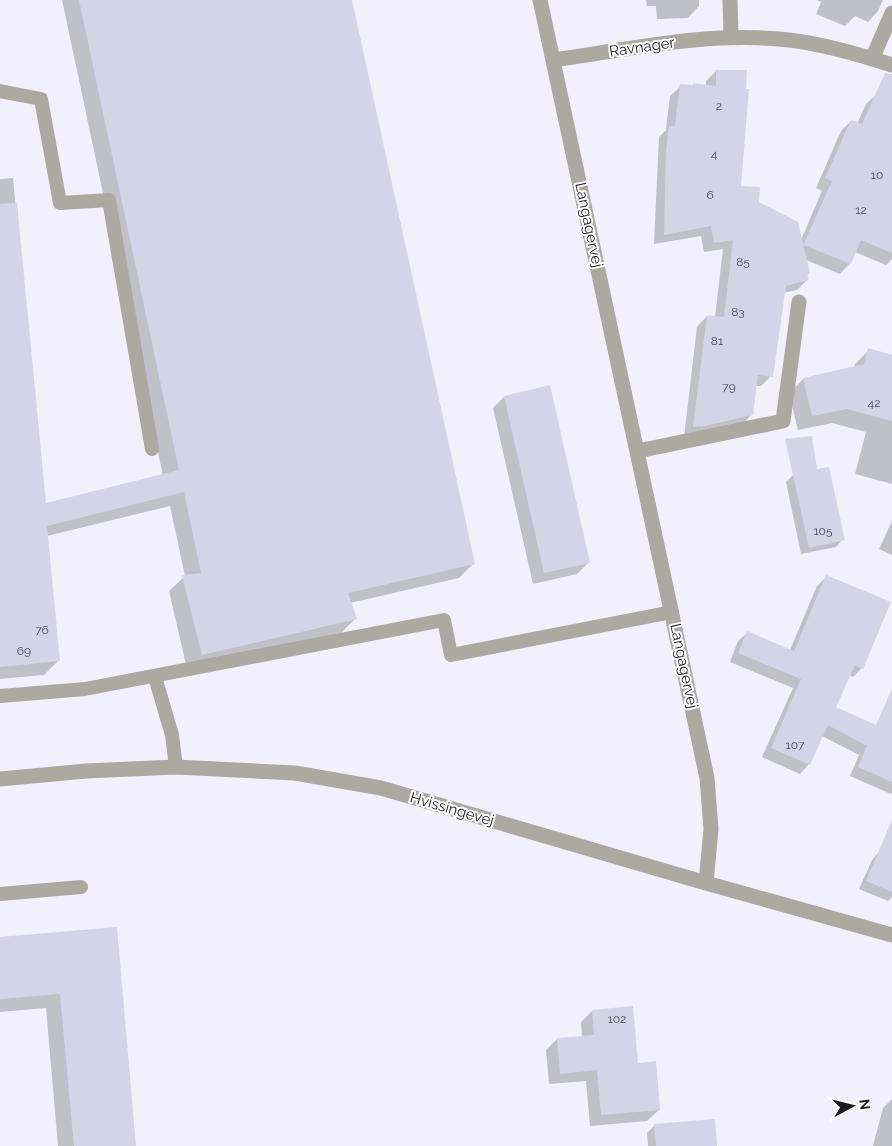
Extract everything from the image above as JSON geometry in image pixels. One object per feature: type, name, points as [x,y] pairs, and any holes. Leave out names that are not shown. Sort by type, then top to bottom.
[{"type":"street","name":"Langagervej","points":[[540,0],[707,778],[711,829],[706,883]]},
{"type":"street","points":[[730,0],[731,37]]},
{"type":"street","points":[[872,59],[892,13]]},
{"type":"street","name":"Ravnager","points":[[554,60],[686,41],[731,37],[789,40],[841,49],[892,66]]},
{"type":"street","points":[[638,451],[783,421],[798,302]]},
{"type":"street","name":"Hvissingevej","points":[[0,779],[86,771],[176,767],[295,773],[381,788],[892,935]]},
{"type":"lane","points":[[0,91],[41,99],[60,203],[109,200],[152,448]]},
{"type":"lane","points":[[0,696],[85,689],[444,620],[452,654],[672,612]]},
{"type":"lane","points":[[155,677],[172,735],[176,767]]},
{"type":"lane","points":[[0,894],[81,887]]},
{"type":"building","points":[[79,0],[352,0],[475,564],[348,593],[357,619],[202,655],[182,575],[201,573],[184,492],[47,526],[60,661],[0,667],[0,204],[17,203],[46,503],[179,470]]},
{"type":"building","points":[[716,70],[747,70],[746,89],[749,89],[741,186],[760,187],[759,202],[798,222],[810,273],[807,274],[809,280],[786,286],[773,377],[758,375],[753,415],[693,427],[707,315],[724,317],[733,240],[714,243],[711,226],[664,235],[666,151],[669,126],[675,126],[680,84],[693,85],[693,83],[716,86]]},
{"type":"building","points":[[885,73],[892,74],[892,253],[861,240],[851,264],[803,245],[832,181],[825,178],[851,120],[862,124]]},
{"type":"building","points":[[868,348],[892,355],[892,421],[847,409],[812,416],[803,378],[864,364]]},
{"type":"building","points":[[550,385],[590,563],[544,573],[504,396]]},
{"type":"building","points":[[812,436],[817,469],[829,467],[845,540],[809,548],[785,439]]},
{"type":"building","points":[[826,575],[891,602],[863,669],[855,665],[836,707],[876,725],[892,689],[892,782],[858,767],[867,746],[828,725],[810,765],[771,748],[801,679],[738,653],[747,631],[794,651]]},
{"type":"building","points":[[892,820],[892,892],[866,881]]},
{"type":"building","points":[[117,927],[136,1146],[74,1146],[60,994],[0,999],[0,937]]},
{"type":"building","points":[[633,1006],[638,1063],[656,1061],[660,1110],[601,1115],[597,1070],[560,1074],[557,1038],[594,1035],[592,1010]]},
{"type":"building","points":[[715,1119],[717,1146],[656,1146],[654,1124]]}]
